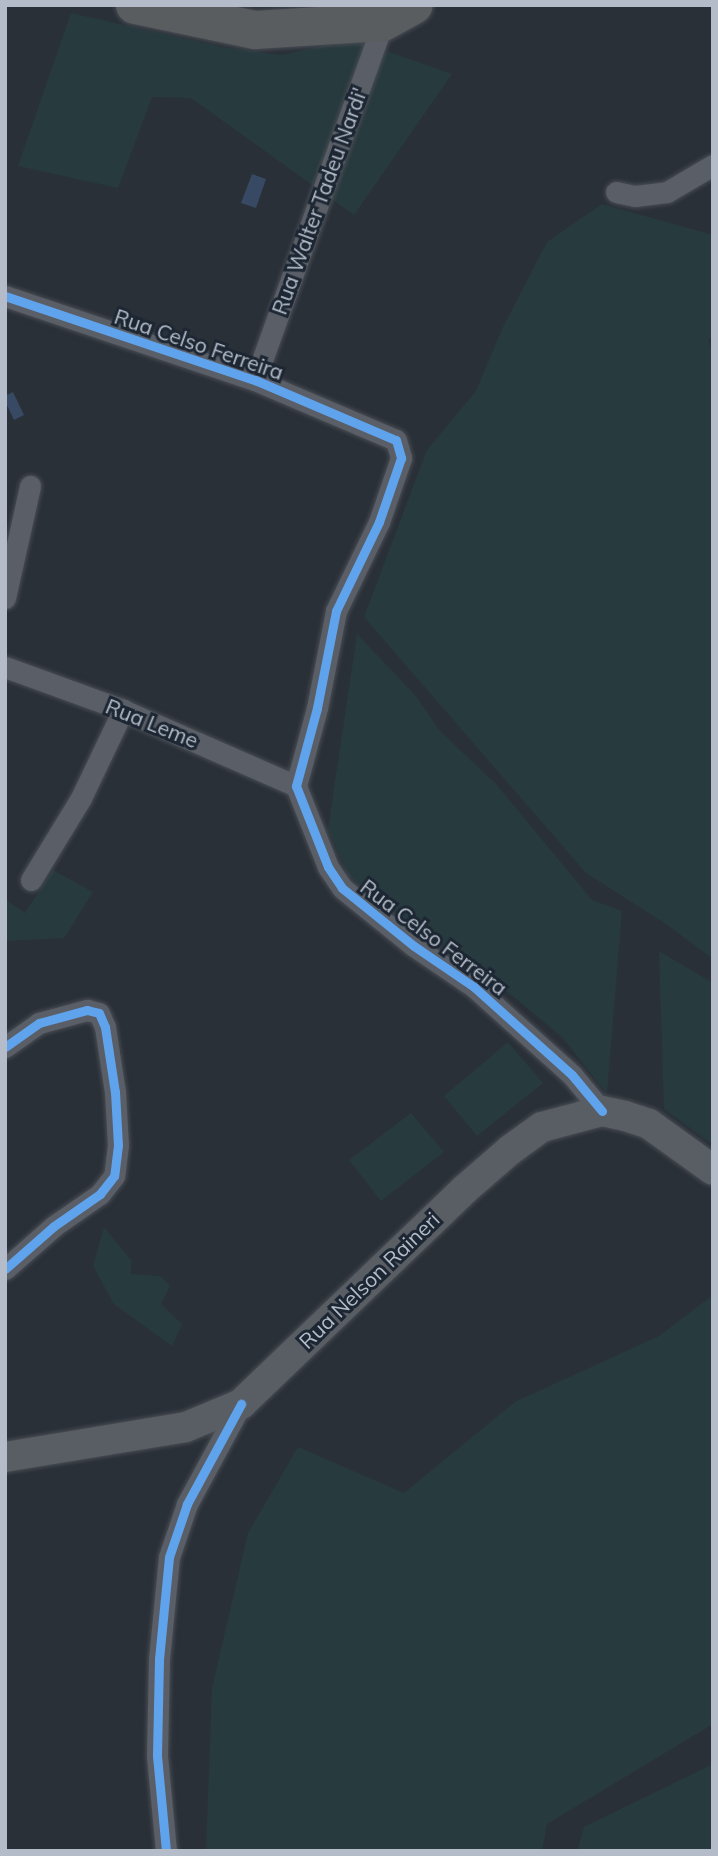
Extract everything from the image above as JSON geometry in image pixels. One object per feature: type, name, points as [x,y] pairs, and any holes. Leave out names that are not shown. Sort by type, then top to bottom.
[{"type":"highway","points":[[135,5],[255,30],[399,14]]},
{"type":"main road","points":[[602,1111],[649,1124],[713,1170]]},
{"type":"main road","name":"Rua Nelson Raineri","points":[[5,1457],[186,1427],[241,1404],[361,1286],[510,1150],[542,1127],[602,1111]]},
{"type":"street","name":"Rua Walter Tadeu Nardi'","points":[[256,380],[399,14]]},
{"type":"street","points":[[616,192],[635,196],[667,192],[713,165]]},
{"type":"street","name":"Rua Celso Ferreira","points":[[5,296],[256,380],[396,440],[401,458],[379,522],[336,611],[317,708],[296,786],[328,867],[342,888],[414,946],[474,987],[572,1075],[602,1111]]},
{"type":"street","points":[[5,598],[30,486]]},
{"type":"street","name":"Rua Leme","points":[[5,667],[123,710],[296,786]]},
{"type":"street","points":[[31,880],[81,798],[123,710]]},
{"type":"street","points":[[5,1047],[39,1023],[87,1010],[99,1013],[105,1027],[115,1091],[118,1145],[114,1176],[100,1194],[60,1221],[5,1269]]},
{"type":"street","points":[[166,1851],[157,1755],[159,1659],[169,1557],[187,1504],[241,1404]]},
{"type":"green space","points":[[71,13],[222,47],[282,55],[352,39],[452,74],[354,215],[191,98],[152,97],[118,188],[18,166]]},
{"type":"green space","points":[[602,204],[713,235],[713,335],[708,340],[713,353],[713,959],[666,924],[586,873],[364,617],[427,450],[476,391],[502,329],[547,242]]},
{"type":"green space","points":[[357,634],[415,695],[440,731],[496,784],[592,900],[622,911],[607,1094],[562,1037],[515,998],[390,912],[347,874],[328,829]]},
{"type":"green space","points":[[53,870],[93,892],[64,938],[5,941],[5,899],[25,913]]},
{"type":"green space","points":[[659,951],[713,983],[713,1145],[664,1109]]},
{"type":"green space","points":[[508,1042],[543,1083],[477,1136],[444,1096]]},
{"type":"green space","points":[[411,1113],[444,1152],[381,1201],[349,1160]]},
{"type":"green space","points":[[104,1227],[131,1260],[131,1274],[160,1276],[170,1286],[161,1304],[182,1324],[172,1346],[114,1304],[93,1266]]},
{"type":"green space","points":[[713,1295],[713,1724],[547,1824],[542,1851],[206,1851],[212,1688],[248,1533],[298,1447],[404,1493],[515,1402],[659,1336]]},
{"type":"green space","points":[[713,1764],[713,1851],[577,1851],[584,1827]]},
{"type":"water","points":[[252,174],[266,179],[256,208],[241,203]]},
{"type":"water","points":[[13,392],[24,415],[14,420],[5,401],[5,396]]},
{"type":"cycle path","points":[[5,296],[255,380],[396,440],[401,458],[379,522],[336,611],[317,708],[296,786],[328,867],[342,888],[414,946],[474,987],[572,1075],[602,1111]]},
{"type":"cycle path","points":[[5,1047],[39,1023],[87,1010],[99,1013],[105,1027],[115,1092],[118,1145],[114,1176],[100,1194],[54,1226],[5,1269]]},
{"type":"cycle path","points":[[166,1851],[157,1755],[159,1659],[169,1557],[187,1504],[241,1404]]}]
